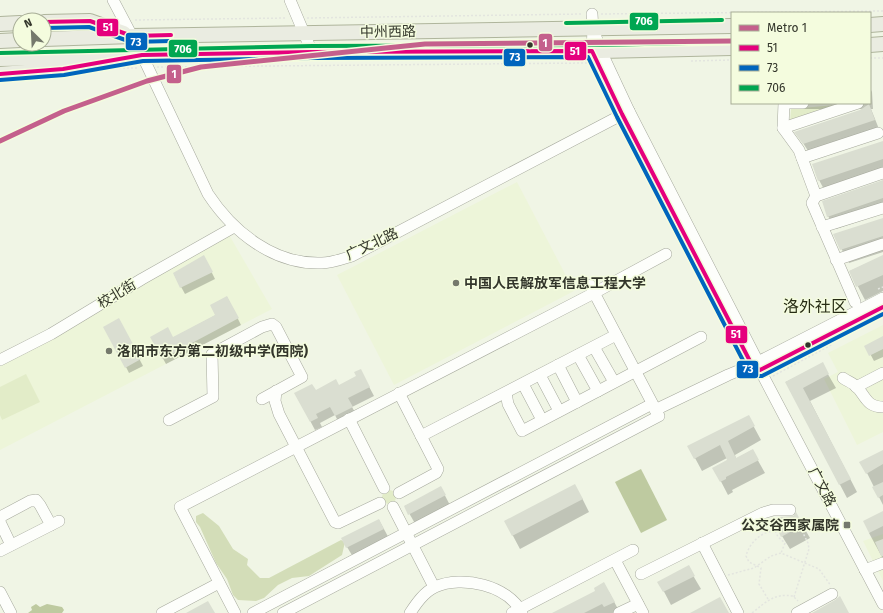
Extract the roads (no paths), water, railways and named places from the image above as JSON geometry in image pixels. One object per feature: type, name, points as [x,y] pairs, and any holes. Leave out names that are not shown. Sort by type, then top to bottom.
[{"type":"main road","points":[[52,22],[90,21],[132,36]]},
{"type":"main road","points":[[0,24],[12,23]]},
{"type":"main road","points":[[871,24],[883,24]]},
{"type":"main road","name":"中州西路","points":[[52,39],[132,36],[731,26]]},
{"type":"main road","points":[[0,41],[12,40]]},
{"type":"main road","points":[[871,45],[883,44]]},
{"type":"main road","name":"中州西路","points":[[0,59],[145,61],[312,52],[597,55],[731,48]]},
{"type":"main road","points":[[0,74],[145,61]]},
{"type":"street","name":"广文北路","points":[[113,0],[145,61],[208,194],[220,211],[234,227],[257,244],[299,262],[323,263],[352,256],[625,113]]},
{"type":"street","points":[[290,0],[312,52]]},
{"type":"street","points":[[592,14],[597,55]]},
{"type":"street","name":"广文路","points":[[597,55],[625,113],[883,604]]},
{"type":"street","points":[[784,104],[783,128],[799,150],[816,196]]},
{"type":"street","points":[[783,128],[855,104]]},
{"type":"street","points":[[802,158],[878,133]]},
{"type":"street","points":[[855,302],[812,203],[816,196],[883,173]]},
{"type":"street","points":[[822,227],[883,208]]},
{"type":"street","name":"校北街","points":[[0,360],[51,334],[142,279],[234,227]]},
{"type":"street","points":[[836,260],[883,244]]},
{"type":"street","points":[[235,613],[180,507],[399,393],[592,289],[666,254]]},
{"type":"street","points":[[283,613],[659,416],[592,289]]},
{"type":"street","points":[[759,369],[883,298]]},
{"type":"street","points":[[253,613],[405,533],[653,407],[728,375],[759,369],[883,307]]},
{"type":"street","points":[[169,420],[213,397],[212,354],[270,324],[276,328],[302,377],[262,399]]},
{"type":"street","points":[[421,436],[594,347],[616,334]]},
{"type":"street","points":[[506,393],[508,404],[522,431],[701,337]]},
{"type":"street","points":[[594,347],[614,382]]},
{"type":"street","points":[[578,355],[598,391]]},
{"type":"street","points":[[558,365],[577,402]]},
{"type":"street","points":[[856,387],[883,373]]},
{"type":"street","points":[[540,375],[559,411]]},
{"type":"street","points":[[843,378],[856,387],[869,404],[872,406],[883,407]]},
{"type":"street","points":[[523,384],[542,420]]},
{"type":"street","points":[[276,391],[276,407],[335,522],[338,523],[380,503]]},
{"type":"street","points":[[399,393],[438,471],[399,493]]},
{"type":"street","points":[[348,419],[384,488]]},
{"type":"street","points":[[384,488],[394,488],[399,493]]},
{"type":"street","points":[[384,488],[378,496],[380,503],[386,508],[393,507],[398,503],[399,493]]},
{"type":"street","points":[[0,519],[2,516],[30,501],[36,500],[55,523],[0,551]]},
{"type":"street","points":[[393,507],[434,587]]},
{"type":"street","points":[[641,574],[763,513],[773,510],[790,510]]},
{"type":"street","points":[[0,522],[11,545]]},
{"type":"street","points":[[702,544],[738,613]]},
{"type":"street","points":[[410,613],[417,603],[434,587],[470,581],[498,591],[518,612],[633,550]]},
{"type":"street","points":[[615,560],[640,608],[619,613]]},
{"type":"street","points":[[865,570],[883,563]]},
{"type":"street","points":[[162,613],[219,583]]},
{"type":"street","points":[[797,613],[832,590]]},
{"type":"street","points":[[0,592],[11,613]]},
{"type":"metro line","name":"1","points":[[0,141],[64,111],[147,81],[201,67],[425,44],[731,41]]},
{"type":"place","name":"中国人民解放军信息工程大学","points":[[456,283]]},
{"type":"place","name":"洛阳市东方第二初级中学(西院)","points":[[109,351]]},
{"type":"place","name":"公交谷西家属院","points":[[847,525]]},
{"type":"district","name":"洛外社区","points":[[815,306]]}]
